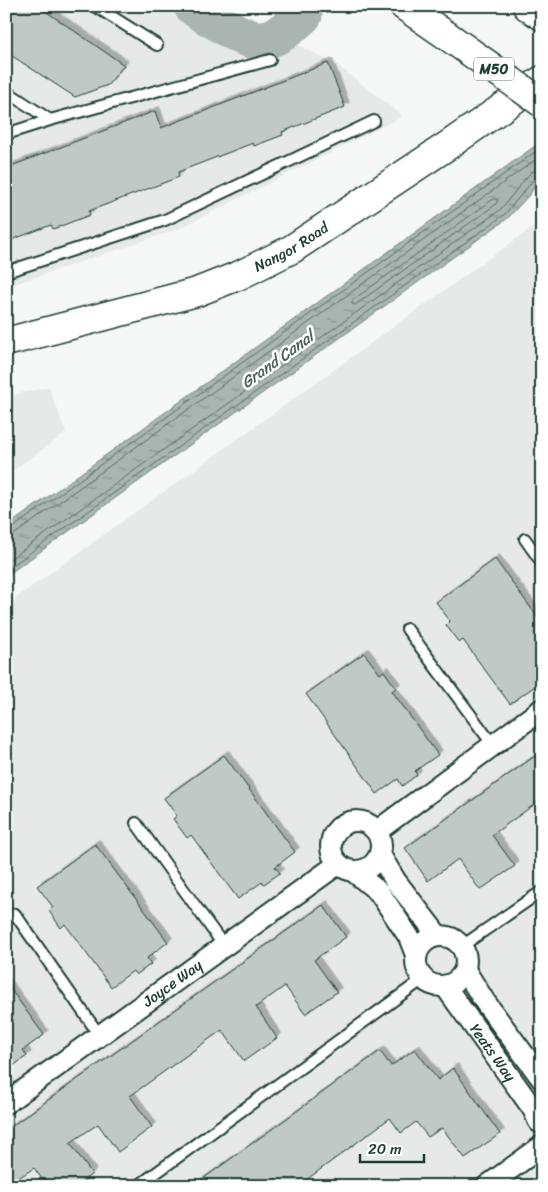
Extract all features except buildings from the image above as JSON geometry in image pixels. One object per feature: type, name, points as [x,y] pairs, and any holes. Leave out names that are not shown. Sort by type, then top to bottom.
[{"type":"main road","name":"M50","points":[[404,6],[542,103]]},
{"type":"main road","points":[[527,6],[542,16]]},
{"type":"main road","name":"Nangor Road","points":[[6,342],[197,292],[240,275],[292,248],[450,144],[542,80]]},
{"type":"street","points":[[377,830],[542,709]]},
{"type":"street","points":[[346,868],[369,868],[380,855],[382,847],[377,830],[371,825],[355,820],[339,826],[334,832],[331,849],[346,868],[379,892],[409,937],[416,955],[418,972],[423,979],[437,986],[445,986],[457,981],[465,970],[467,962],[462,946],[452,938],[438,936],[424,942],[416,955]]},
{"type":"street","points":[[380,855],[395,880],[438,936]]},
{"type":"street","name":"Joyce Way","points":[[6,1103],[224,946],[346,868]]},
{"type":"street","name":"Yeats Way","points":[[465,970],[484,1002],[542,1079]]},
{"type":"street","name":"Yeats Way","points":[[445,986],[533,1108],[540,1120],[538,1130],[542,1145]]},
{"type":"street","points":[[487,1186],[542,1145]]},
{"type":"lane","points":[[95,6],[157,46]]},
{"type":"lane","points":[[6,134],[50,120],[270,60]]},
{"type":"lane","points":[[6,91],[50,120]]},
{"type":"lane","points":[[6,272],[165,220],[374,121]]},
{"type":"lane","points":[[526,539],[542,563]]},
{"type":"lane","points":[[407,629],[493,745]]},
{"type":"lane","points":[[136,823],[224,946]]},
{"type":"lane","points":[[462,946],[542,891]]},
{"type":"lane","points":[[15,914],[100,1036]]},
{"type":"lane","points":[[138,1186],[423,979]]},
{"type":"shaded area","points":[[6,6],[175,6],[243,48],[265,52],[293,42],[338,66],[403,116],[178,229],[6,287]]},
{"type":"shaded area","points":[[533,227],[542,232],[542,1186],[6,1186],[6,605]]},
{"type":"shaded area","points":[[49,387],[66,433],[6,475],[6,396]]},
{"type":"water","name":"Grand Canal","points":[[542,141],[542,177],[508,218],[6,576],[6,527]]},
{"type":"waterway","points":[[193,6],[238,34],[258,40],[275,36],[303,15]]}]
